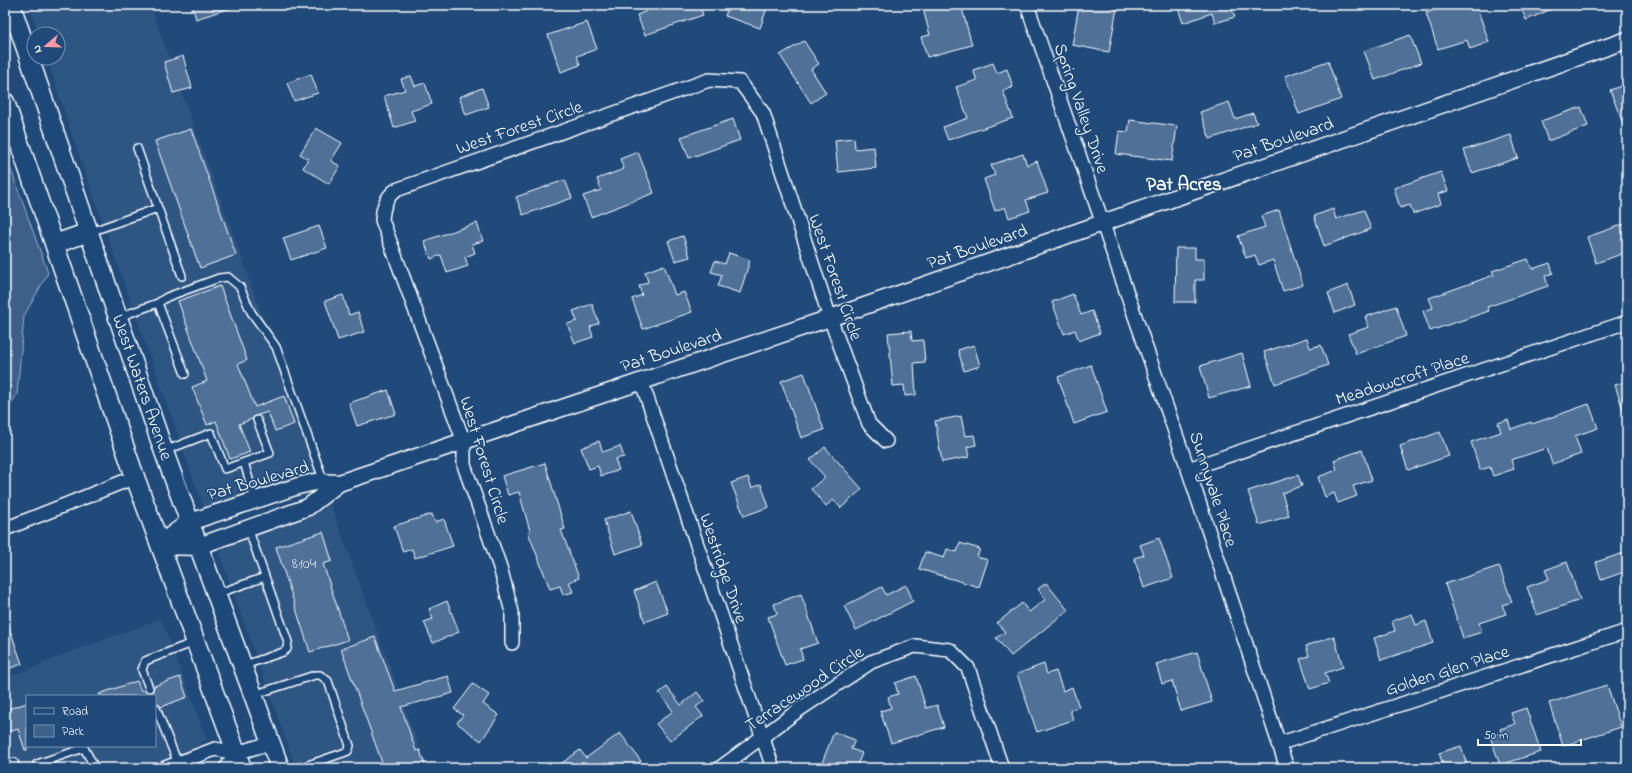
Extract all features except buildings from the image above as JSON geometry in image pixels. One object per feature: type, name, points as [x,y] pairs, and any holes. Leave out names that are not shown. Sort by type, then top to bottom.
[{"type":"main road","name":"West Waters Avenue","points":[[11,5],[164,452],[280,768]]},
{"type":"main road","name":"West Waters Avenue","points":[[5,102],[135,477],[239,761]]},
{"type":"main road","points":[[54,244],[89,232]]},
{"type":"main road","points":[[160,545],[190,522]]},
{"type":"main road","points":[[160,545],[198,546]]},
{"type":"street","name":"Spring Valley Drive","points":[[1027,5],[1103,223]]},
{"type":"street","name":"Pat Boulevard","points":[[190,522],[298,486],[315,482],[332,483],[464,442],[642,380],[830,318],[1627,40]]},
{"type":"street","name":"West Forest Circle","points":[[512,643],[512,612],[500,567],[464,465],[464,442],[382,220],[383,207],[390,194],[402,187],[709,80],[740,82],[763,113],[830,318],[869,424],[886,441]]},
{"type":"street","name":"Sunnyvale Place","points":[[1103,223],[1188,469],[1287,768]]},
{"type":"street","name":"Meadowcroft Place","points":[[1188,469],[1627,322]]},
{"type":"street","name":"Westridge Drive","points":[[642,380],[773,768]]},
{"type":"street","points":[[5,530],[135,477]]},
{"type":"street","name":"Pat Boulevard","points":[[198,546],[308,507],[332,483]]},
{"type":"street","name":"Golden Glen Place","points":[[1278,744],[1627,631]]},
{"type":"street","name":"Terracewood Circle","points":[[720,768],[763,738],[800,709],[871,662],[915,646],[950,650],[968,668],[1002,768]]},
{"type":"street","points":[[226,768],[271,743]]},
{"type":"street","points":[[165,768],[179,766],[215,749],[239,761]]},
{"type":"lane","points":[[137,148],[182,276]]},
{"type":"lane","points":[[89,232],[158,208]]},
{"type":"lane","points":[[119,317],[158,303],[167,297],[219,278],[228,277],[240,287],[252,312],[276,347],[332,483]]},
{"type":"lane","points":[[158,303],[185,374]]},
{"type":"lane","points":[[164,452],[211,433],[225,469],[270,454],[257,420]]},
{"type":"lane","points":[[244,462],[255,500]]},
{"type":"lane","points":[[242,666],[283,652],[287,649],[288,642],[248,528]]},
{"type":"lane","points":[[216,594],[266,577]]},
{"type":"lane","points":[[149,688],[142,670],[145,661],[196,642]]},
{"type":"lane","points":[[253,695],[314,675],[320,675],[328,681],[350,746],[348,751],[299,768]]},
{"type":"lane","points":[[156,708],[179,766]]},
{"type":"lane","points":[[37,764],[84,748],[96,768]]},
{"type":"lane","points":[[5,765],[14,762],[16,768]]},
{"type":"shaded area","points":[[29,5],[150,5],[320,475],[204,509],[76,147],[50,66],[66,66],[66,26],[36,26]]},
{"type":"shaded area","points":[[329,500],[427,768],[296,768],[217,547]]},
{"type":"shaded area","points":[[161,619],[207,740],[199,742],[201,747],[143,768],[5,768],[5,679],[73,651]]},
{"type":"green space","points":[[5,164],[10,167],[48,273],[24,316],[17,395],[5,412]]},
{"type":"district","name":"Pat Acres","points":[[1184,183]]}]
